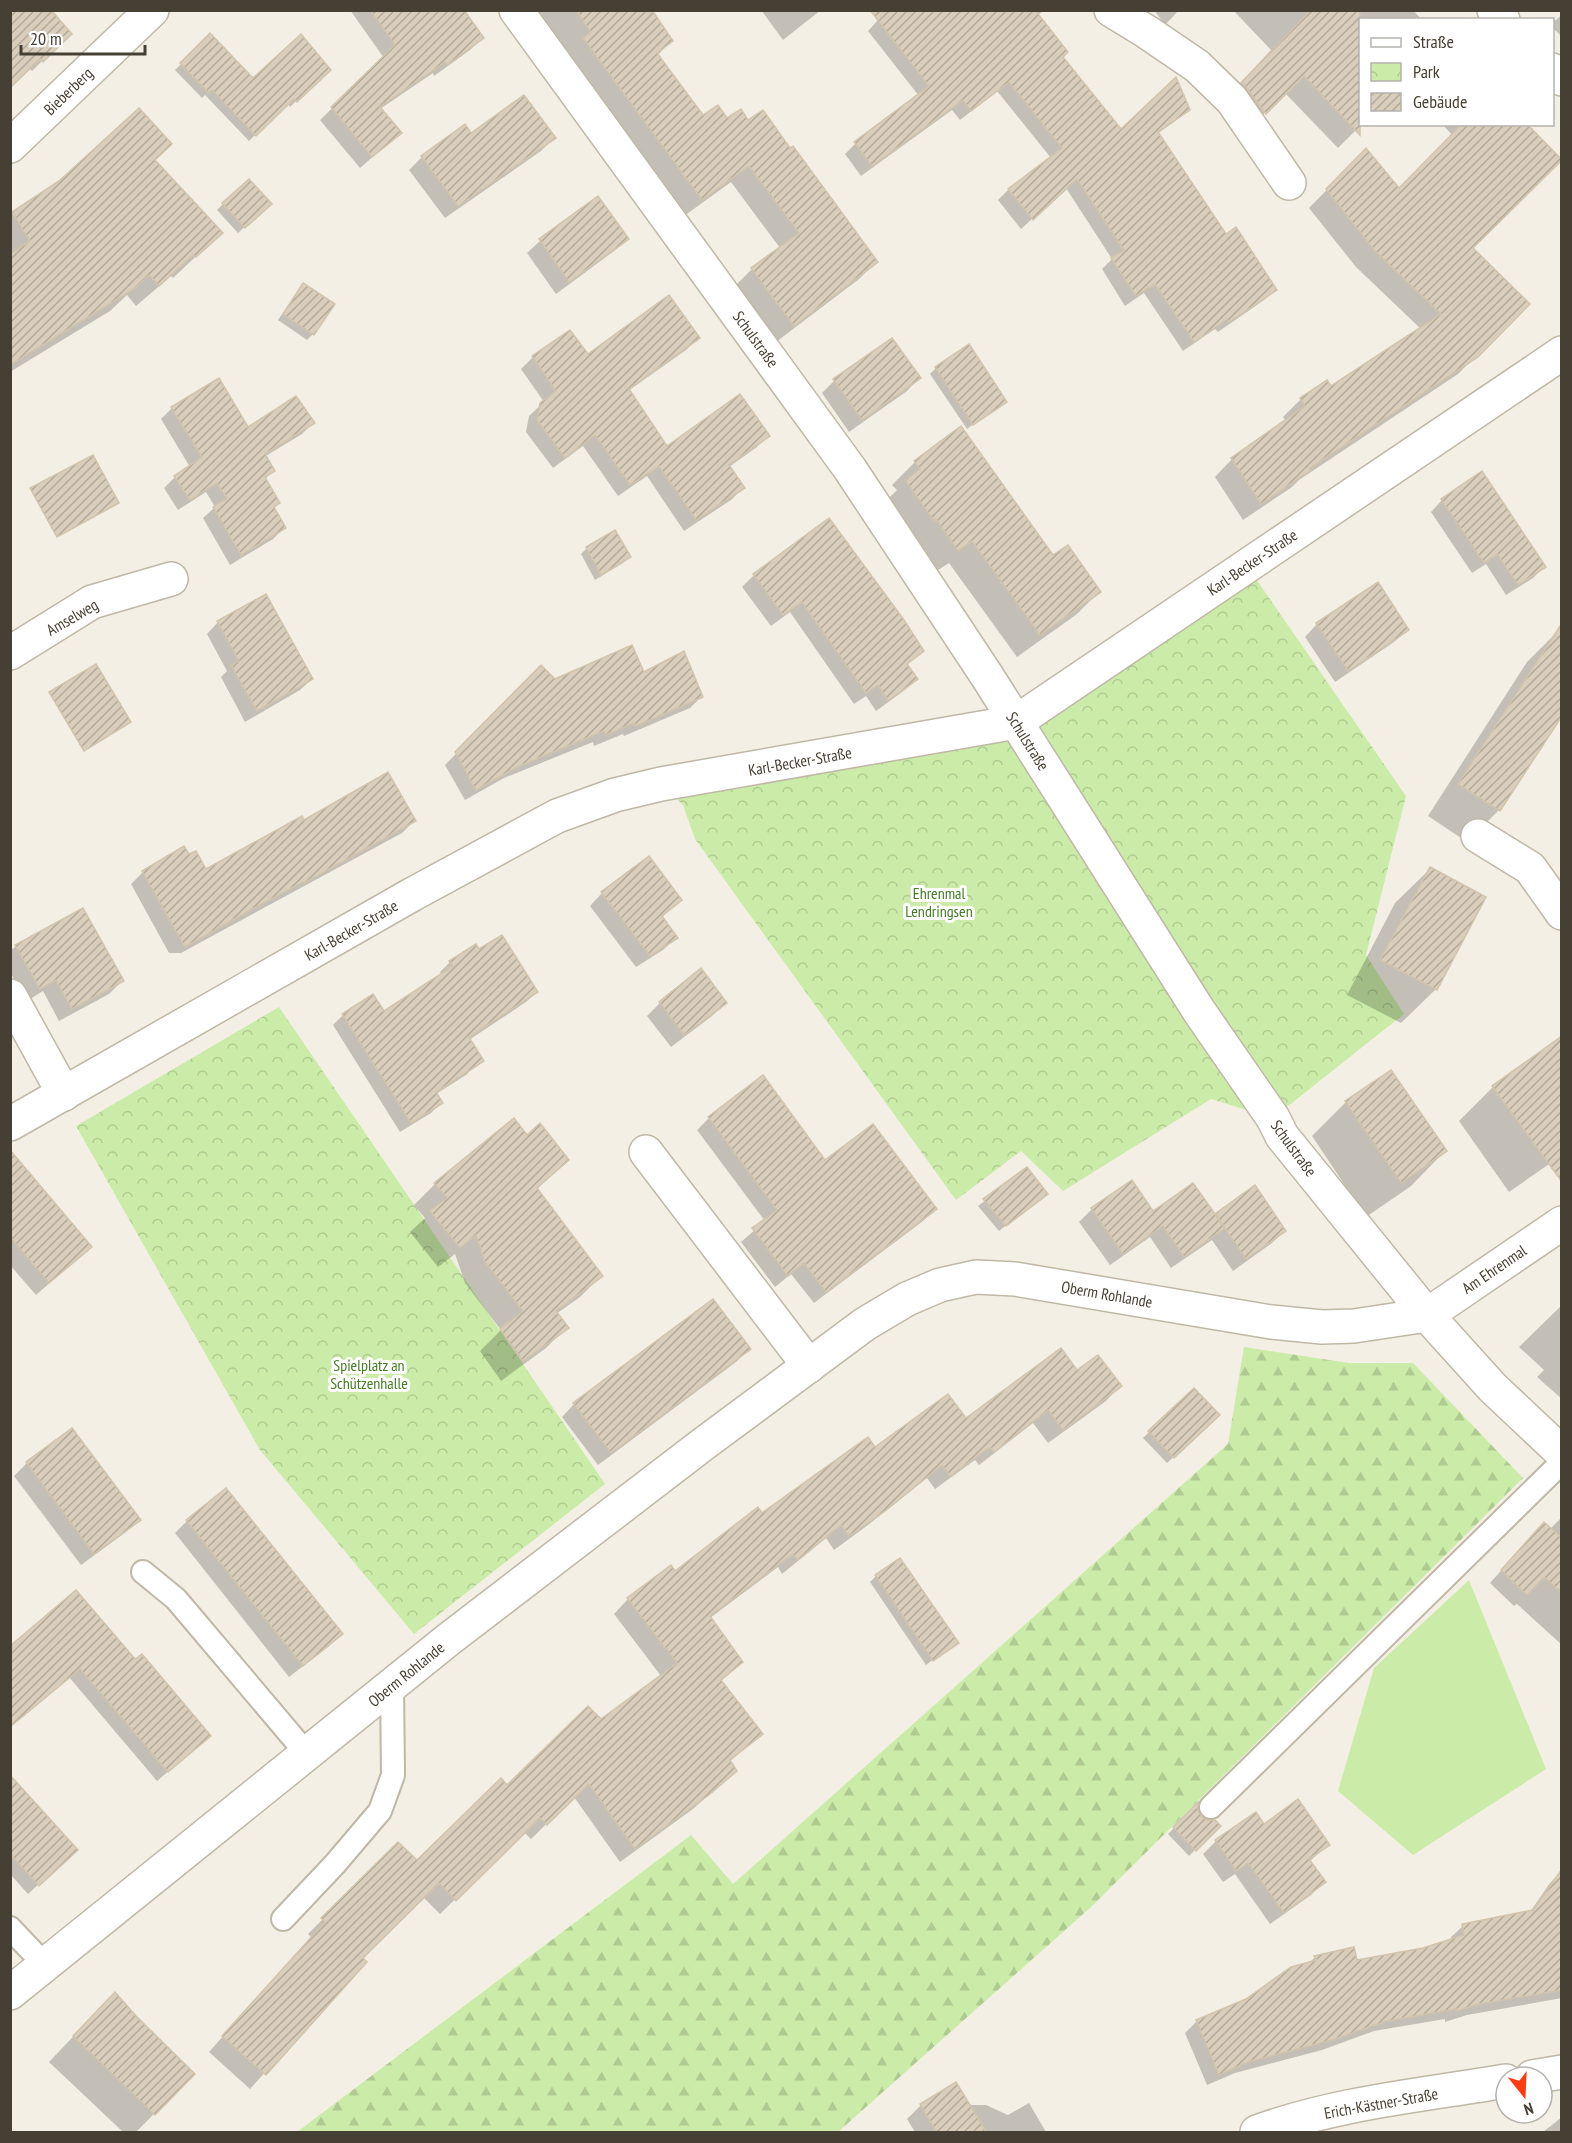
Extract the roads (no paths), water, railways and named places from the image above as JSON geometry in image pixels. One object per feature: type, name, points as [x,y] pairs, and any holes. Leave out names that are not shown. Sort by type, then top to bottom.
[{"type":"street","name":"Bieberberg","points":[[14,137],[152,10]]},
{"type":"street","name":"Schulstraße","points":[[516,10],[850,469],[1016,722],[1199,1011],[1273,1118],[1282,1137],[1427,1315],[1493,1388],[1562,1453]]},
{"type":"street","points":[[1111,10],[1197,66],[1232,100],[1289,183]]},
{"type":"street","name":"Karl-Becker-Straße","points":[[10,1124],[413,894],[557,816],[615,795],[661,784],[1016,722],[1562,353]]},
{"type":"street","name":"Amselweg","points":[[10,653],[92,602],[171,579]]},
{"type":"street","points":[[1478,836],[1530,868],[1562,913]]},
{"type":"street","points":[[10,996],[64,1094]]},
{"type":"street","points":[[646,1152],[810,1366]]},
{"type":"street","name":"Am Ehrenmal","points":[[1427,1315],[1562,1223]]},
{"type":"street","name":"Oberm Rohlande","points":[[10,1993],[392,1685],[702,1445],[865,1324],[907,1299],[940,1285],[976,1277],[1015,1279],[1271,1322],[1322,1327],[1354,1326],[1427,1315]]},
{"type":"street","name":"Erich-Kästner-Straße","points":[[1257,2133],[1342,2108],[1494,2083]]},
{"type":"lane","points":[[1211,1807],[1562,1462]]},
{"type":"lane","points":[[142,1572],[176,1599],[307,1754]]},
{"type":"lane","points":[[283,1919],[335,1864],[380,1811],[393,1775],[392,1685]]},
{"type":"lane","points":[[10,1928],[45,1965]]},
{"type":"park label","name":"Ehrenmal Lendringsen","points":[[939,902]]},
{"type":"park label","name":"Spielplatz an Schützenhalle","points":[[369,1374]]}]
